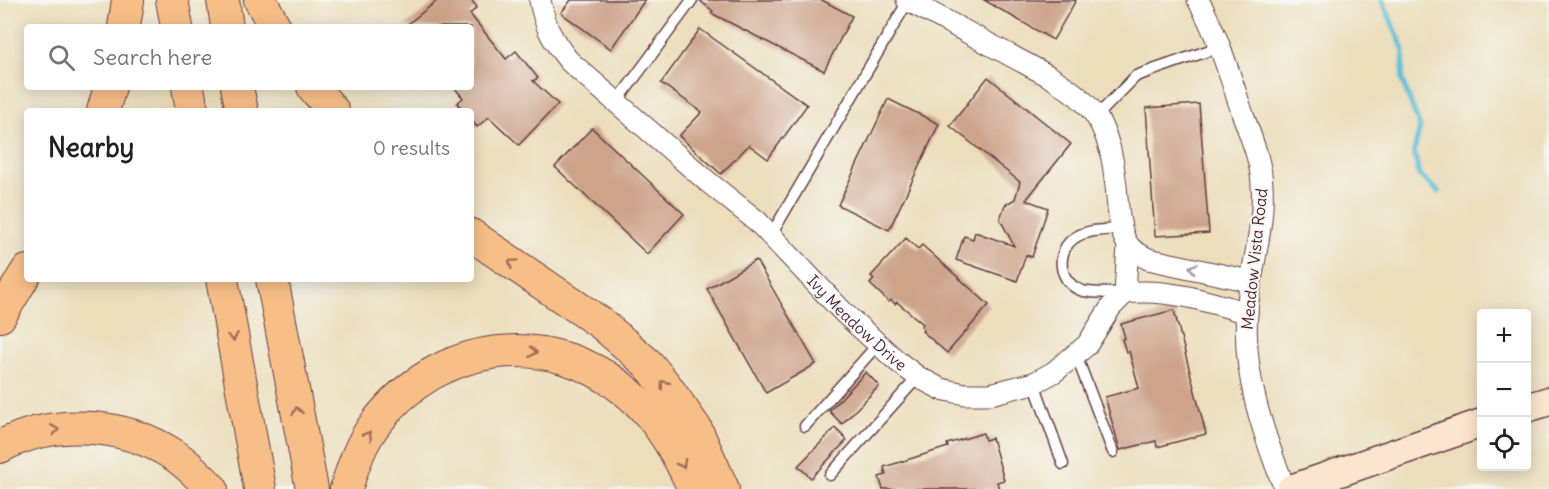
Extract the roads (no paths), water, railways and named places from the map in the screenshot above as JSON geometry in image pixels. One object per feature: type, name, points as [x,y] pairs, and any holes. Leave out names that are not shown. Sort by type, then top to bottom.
[{"type":"main road","points":[[124,24],[128,0]]},
{"type":"main road","points":[[172,0],[176,24]]},
{"type":"main road","points":[[223,0],[227,24]]},
{"type":"main road","points":[[260,0],[273,24]]},
{"type":"main road","points":[[104,108],[109,90]]},
{"type":"main road","points":[[188,90],[192,108]]},
{"type":"main road","points":[[238,90],[241,108]]},
{"type":"main road","points":[[316,90],[331,108]]},
{"type":"main road","points":[[474,237],[602,324],[648,364],[672,393],[696,429],[723,489]]},
{"type":"main road","points":[[0,316],[24,276]]},
{"type":"main road","points":[[223,282],[260,489]]},
{"type":"main road","points":[[273,282],[312,489]]},
{"type":"main road","points":[[346,489],[364,441],[383,415],[406,391],[445,366],[471,356],[509,350],[549,354],[568,360],[609,379],[628,393],[649,414],[666,437],[681,461],[694,489]]},
{"type":"main road","points":[[0,447],[35,433],[56,429],[83,427],[126,433],[166,451],[212,489]]},
{"type":"street","name":"Ivy Meadow Drive","points":[[540,0],[544,22],[554,42],[569,61],[616,104],[757,221],[844,313],[878,344],[918,377],[941,389],[965,394],[990,394],[1034,383],[1054,372],[1076,355],[1094,335],[1111,307],[1125,293]]},
{"type":"street","points":[[907,0],[1069,89],[1087,104],[1096,117],[1108,144],[1115,176],[1125,237],[1125,293],[1147,291],[1186,297],[1247,313]]},
{"type":"street","name":"Meadow Vista Road","points":[[1198,0],[1208,17],[1260,165],[1262,206],[1247,313],[1248,367],[1262,421],[1285,489]]},
{"type":"street","points":[[1125,237],[1138,254],[1148,258],[1250,281]]},
{"type":"street","points":[[1531,407],[1549,401]]},
{"type":"street","points":[[1291,489],[1477,425]]},
{"type":"lane","points":[[616,104],[692,0]]},
{"type":"lane","points":[[771,235],[907,0]]},
{"type":"lane","points":[[1096,117],[1136,76],[1219,47]]},
{"type":"lane","points":[[1125,237],[1093,231],[1076,237],[1066,247],[1060,259],[1063,272],[1072,286],[1083,291],[1125,293]]},
{"type":"lane","points":[[805,426],[878,344]]},
{"type":"lane","points":[[1076,355],[1113,452]]},
{"type":"lane","points":[[830,475],[918,377]]},
{"type":"lane","points":[[1034,383],[1063,464]]},
{"type":"waterway","points":[[1382,0],[1404,50],[1402,80],[1420,127],[1414,151],[1419,175],[1439,192]]}]
